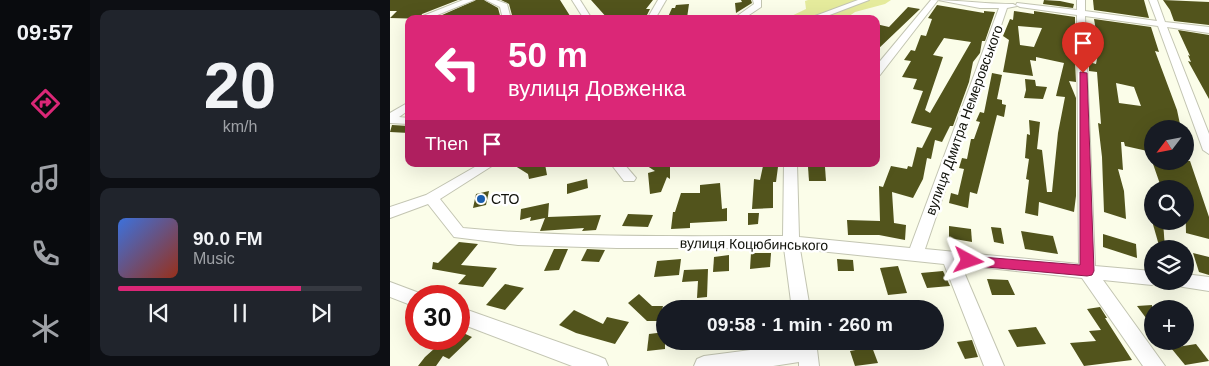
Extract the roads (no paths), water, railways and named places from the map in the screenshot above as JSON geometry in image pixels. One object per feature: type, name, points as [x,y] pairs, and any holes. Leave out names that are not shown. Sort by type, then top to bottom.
[{"type":"street","points":[[430,15],[470,0]]},
{"type":"street","points":[[490,0],[504,6],[506,15]]},
{"type":"street","points":[[576,0],[585,15]]},
{"type":"street","points":[[653,15],[662,0]]},
{"type":"street","points":[[744,15],[758,5],[757,0]]},
{"type":"street","points":[[823,15],[866,0]]},
{"type":"street","points":[[880,68],[935,0]]},
{"type":"street","points":[[942,0],[980,6],[1004,6]]},
{"type":"street","points":[[1081,0],[1087,271],[1155,366]]},
{"type":"street","points":[[1152,0],[1163,24],[1209,150]]},
{"type":"street","name":"вулиця Дмитра Немеровського","points":[[916,253],[1004,6],[1021,3],[1082,14],[1209,30]]},
{"type":"street","points":[[390,119],[405,108]]},
{"type":"street","points":[[390,119],[405,121]]},
{"type":"street","points":[[390,213],[432,198],[484,167]]},
{"type":"street","points":[[620,167],[629,178]]},
{"type":"street","points":[[791,167],[790,242],[800,300]]},
{"type":"street","name":"вулиця Коцюбинського","points":[[432,198],[458,233],[518,238],[607,241],[790,242],[1144,277]]},
{"type":"street","points":[[950,259],[994,366]]},
{"type":"street","points":[[1194,282],[1209,284]]},
{"type":"street","points":[[390,289],[405,295]]},
{"type":"street","points":[[470,318],[598,366]]},
{"type":"street","points":[[704,366],[807,353]]},
{"type":"place","name":"СТО","points":[[481,199]]}]
